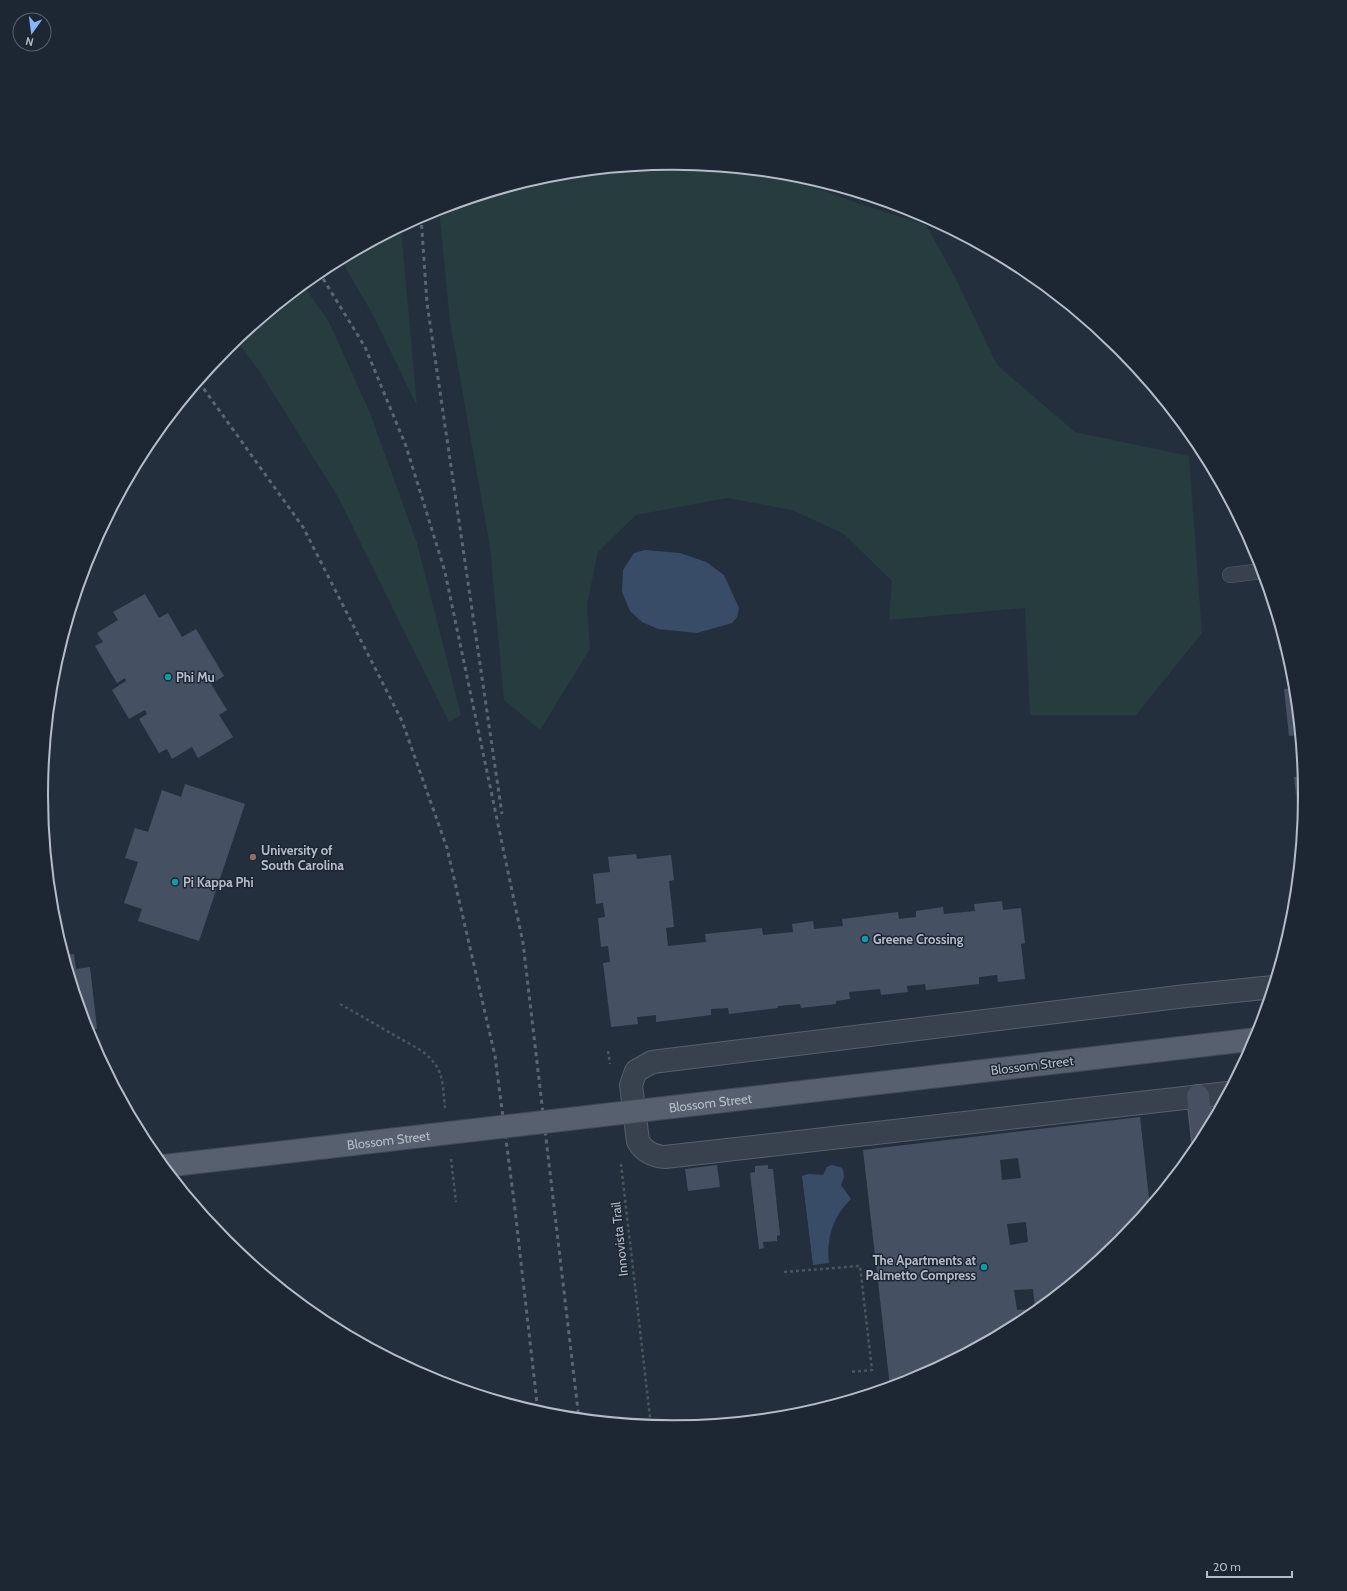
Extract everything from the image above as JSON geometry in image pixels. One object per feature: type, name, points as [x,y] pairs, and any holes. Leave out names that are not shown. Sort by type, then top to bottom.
[{"type":"main road","name":"Blossom Street","points":[[169,1165],[1249,1040]]},
{"type":"street","points":[[1223,1094],[665,1157],[656,1156],[647,1152],[641,1147],[638,1141],[631,1085],[636,1071],[652,1062],[1186,996],[1269,987]]},
{"type":"street","points":[[1198,1096],[1202,1130]]},
{"type":"lane","points":[[1230,575],[1257,572]]},
{"type":"path","points":[[340,1004],[422,1051],[432,1059],[439,1070],[445,1110]]},
{"type":"path","points":[[608,1051],[610,1066]]},
{"type":"path","points":[[450,1156],[456,1202]]},
{"type":"path","name":"Innovista Trail","points":[[620,1159],[650,1420]]},
{"type":"path","points":[[784,1272],[860,1266],[872,1370],[850,1372]]},
{"type":"green space","points":[[633,171],[714,171],[755,175],[810,185],[851,201],[926,225],[954,275],[997,365],[1075,432],[1189,456],[1202,633],[1136,715],[1030,715],[1025,608],[889,620],[892,581],[844,534],[792,510],[727,498],[636,515],[598,552],[587,604],[590,649],[540,730],[504,700],[490,547],[450,322],[440,216],[472,203],[512,191],[551,182],[592,175]]},
{"type":"green space","points":[[401,233],[417,406],[372,313],[344,264]]},
{"type":"green space","points":[[306,289],[329,322],[370,413],[417,543],[461,715],[449,722],[338,497],[260,372],[240,345],[261,325]]},
{"type":"water","points":[[645,550],[680,553],[706,562],[724,575],[739,608],[737,617],[732,623],[697,633],[658,629],[642,622],[630,611],[622,592],[623,570],[634,553]]},
{"type":"water","points":[[831,1165],[843,1169],[844,1177],[841,1185],[851,1199],[835,1220],[832,1228],[828,1254],[829,1263],[813,1265],[802,1176],[808,1174],[823,1175],[827,1167]]},
{"type":"building","name":"Phi Mu","points":[[145,594],[159,618],[168,613],[182,637],[196,629],[224,676],[211,684],[227,710],[219,715],[233,737],[198,758],[192,747],[172,759],[167,749],[159,753],[139,719],[147,714],[145,710],[129,719],[112,690],[126,681],[125,678],[117,683],[95,646],[103,642],[97,633],[118,620],[113,612]]},
{"type":"building","points":[[1276,629],[1282,650],[1279,650]]},
{"type":"building","points":[[1290,688],[1296,735],[1289,736],[1284,689]]},
{"type":"building","points":[[1294,777],[1299,777],[1298,818]]},
{"type":"building","name":"Pi Kappa Phi","points":[[185,784],[245,804],[199,941],[138,921],[142,909],[124,903],[138,862],[125,858],[135,828],[148,832],[162,790],[181,797]]},
{"type":"building","name":"Greene Crossing","points":[[636,854],[637,859],[671,855],[674,880],[669,881],[674,927],[666,928],[668,946],[706,942],[705,934],[762,928],[763,935],[793,932],[792,924],[813,921],[814,929],[843,926],[842,919],[898,912],[899,919],[916,917],[916,911],[943,907],[944,914],[975,911],[974,904],[1002,901],[1003,910],[1021,908],[1025,943],[1021,944],[1025,979],[998,982],[997,975],[979,977],[979,984],[926,990],[925,984],[907,986],[908,992],[881,995],[880,989],[849,992],[850,999],[836,1001],[836,1004],[801,1008],[800,1004],[778,1006],[778,1008],[729,1014],[728,1008],[711,1009],[711,1015],[656,1022],[656,1015],[637,1017],[638,1024],[611,1027],[603,963],[610,962],[608,946],[601,947],[598,918],[605,917],[603,903],[596,904],[593,874],[610,872],[608,857]]},
{"type":"building","points":[[74,954],[76,969],[90,967],[97,1029],[94,1029],[81,997],[68,955]]},
{"type":"building","name":"The Apartments at Palmetto Compress","points":[[1140,1117],[1149,1201],[1116,1238],[1086,1266],[1035,1306],[1033,1289],[1014,1290],[1017,1310],[1030,1309],[1021,1316],[950,1356],[889,1382],[863,1150]],"holes":[[[1018,1158],[1021,1178],[1002,1180],[1000,1160]],[[1026,1222],[1028,1242],[1010,1245],[1007,1224]]]},
{"type":"building","points":[[717,1165],[720,1187],[688,1191],[685,1169]]},
{"type":"building","points":[[768,1165],[768,1169],[773,1169],[780,1235],[777,1236],[777,1241],[763,1242],[764,1248],[759,1249],[750,1173],[755,1172],[755,1166]]},
{"type":"railway","points":[[421,224],[427,303],[502,814]]},
{"type":"railway","points":[[322,278],[365,347],[406,446],[445,572],[523,943],[578,1414]]},
{"type":"railway","points":[[201,385],[303,527],[402,721],[447,848],[495,1056],[514,1201],[537,1406]]},
{"type":"place","name":"Phi Mu","points":[[168,677]]},
{"type":"place","name":"University of South Carolina","points":[[253,857]]},
{"type":"place","name":"Pi Kappa Phi","points":[[175,882]]},
{"type":"place","name":"Greene Crossing","points":[[865,939]]},
{"type":"place","name":"The Apartments at Palmetto Compress","points":[[984,1267]]}]
